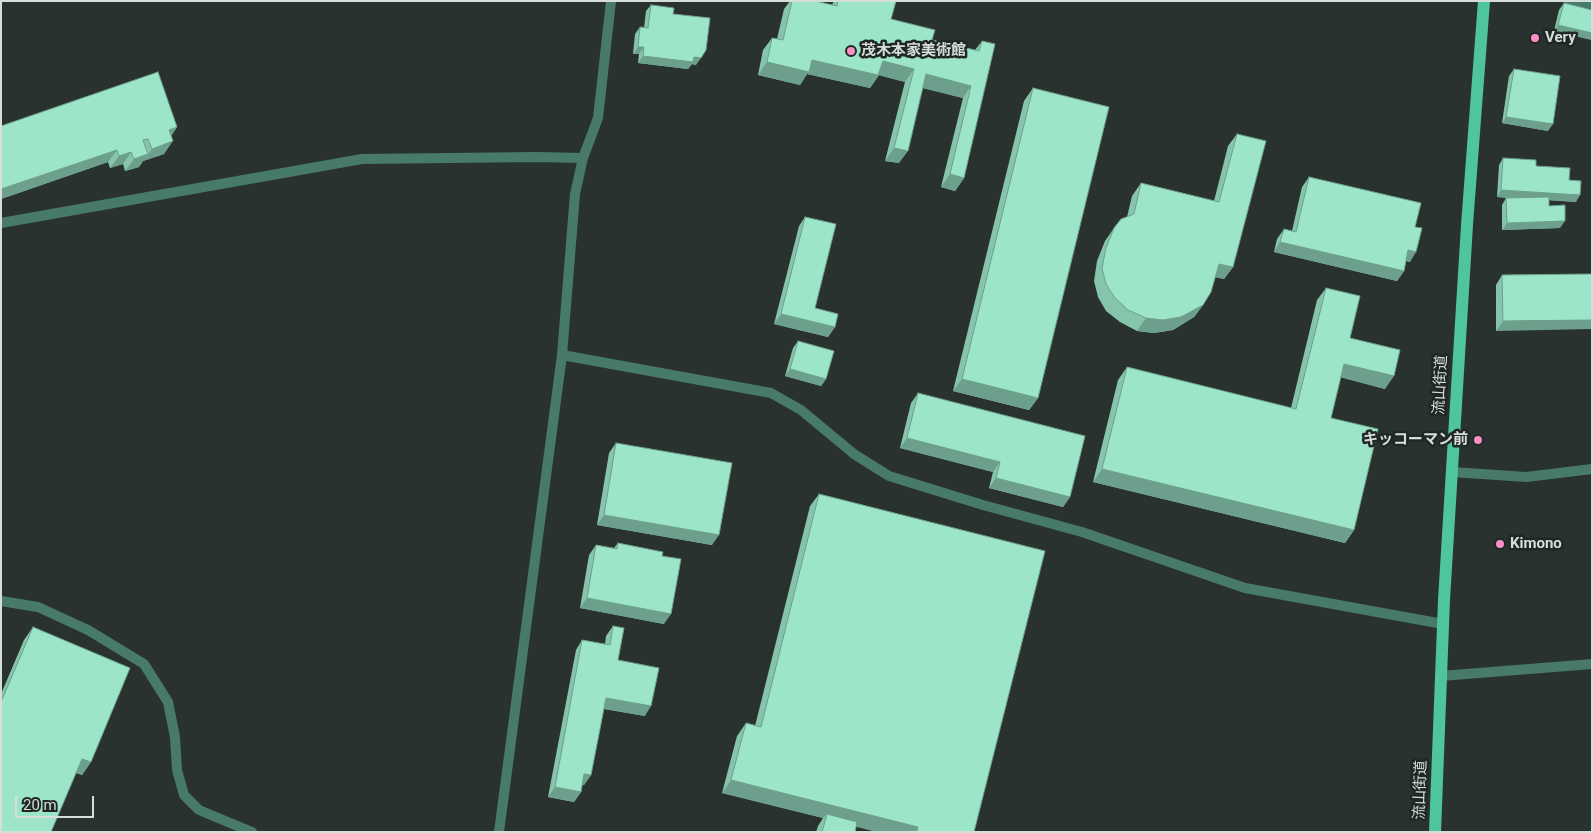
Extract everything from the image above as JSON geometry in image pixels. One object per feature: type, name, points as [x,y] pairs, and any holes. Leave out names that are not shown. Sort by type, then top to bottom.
[{"type":"main road","name":"流山街道","points":[[1435,832],[1443,624],[1467,225],[1484,1]]},
{"type":"street","points":[[499,832],[562,355],[576,194],[583,158],[598,118],[611,1]]},
{"type":"street","points":[[1569,1],[1592,8]]},
{"type":"street","points":[[1,223],[362,159],[583,158]]},
{"type":"street","points":[[562,355],[771,393],[800,410],[854,454],[889,476],[983,505],[1082,532],[1245,588],[1443,624]]},
{"type":"street","points":[[1452,472],[1526,477],[1592,469]]},
{"type":"street","points":[[1,601],[38,607],[88,630],[144,664],[168,702],[175,737],[177,770],[184,795],[199,810],[252,832]]},
{"type":"street","points":[[1441,676],[1592,664]]},
{"type":"building","points":[[792,1],[815,1],[837,6],[838,1],[896,1],[891,19],[935,30],[932,40],[979,51],[982,41],[995,44],[964,178],[950,174],[971,86],[926,74],[908,151],[894,148],[914,69],[883,61],[878,75],[812,60],[809,72],[767,62],[772,38],[783,40]]},
{"type":"building","points":[[1564,3],[1592,10],[1592,33],[1558,25]]},
{"type":"building","points":[[651,5],[674,8],[673,14],[710,18],[706,50],[701,58],[694,57],[693,62],[643,56],[644,47],[638,47],[640,27],[648,28]]},
{"type":"building","points":[[1514,69],[1560,76],[1553,124],[1506,117]]},
{"type":"building","points":[[158,72],[177,127],[169,130],[173,141],[152,149],[148,139],[143,140],[148,154],[134,159],[131,152],[119,156],[117,150],[1,189],[1,126]]},
{"type":"building","points":[[1033,88],[1109,107],[1038,398],[962,379]]},
{"type":"building","points":[[1237,134],[1266,141],[1233,267],[1219,264],[1211,292],[1203,305],[1181,317],[1163,320],[1146,318],[1128,310],[1115,298],[1106,284],[1102,268],[1106,248],[1114,228],[1121,219],[1134,214],[1141,183],[1219,202]]},
{"type":"building","points":[[1503,158],[1536,160],[1536,166],[1570,168],[1569,180],[1581,181],[1580,195],[1501,190]]},
{"type":"building","points":[[1309,177],[1421,203],[1415,227],[1422,228],[1416,252],[1408,250],[1404,271],[1280,242],[1284,229],[1296,232]]},
{"type":"building","points":[[1549,197],[1549,206],[1565,205],[1565,221],[1507,223],[1506,198]]},
{"type":"building","points":[[805,217],[836,224],[815,308],[838,314],[835,327],[781,314]]},
{"type":"building","points":[[1592,274],[1592,320],[1503,321],[1502,275]]},
{"type":"building","points":[[1326,288],[1360,296],[1350,338],[1400,350],[1394,376],[1344,364],[1331,418],[1378,429],[1354,530],[1102,469],[1127,367],[1296,409]]},
{"type":"building","points":[[798,341],[834,351],[826,379],[790,369]]},
{"type":"building","points":[[918,393],[1085,436],[1070,497],[996,478],[1000,462],[907,438]]},
{"type":"building","points":[[616,443],[732,463],[719,535],[604,515]]},
{"type":"building","points":[[819,494],[1045,551],[974,832],[917,832],[918,827],[731,780],[746,723],[761,727]]},
{"type":"building","points":[[618,543],[663,552],[662,556],[681,559],[671,614],[587,598],[596,545],[617,549]]},
{"type":"building","points":[[613,626],[624,628],[618,660],[659,668],[651,706],[606,698],[591,775],[584,774],[581,792],[555,787],[582,640],[610,645]]},
{"type":"building","points":[[33,627],[130,668],[91,762],[82,759],[51,832],[1,832],[1,702]]},
{"type":"building","points":[[827,814],[857,822],[855,832],[822,832]]},
{"type":"place","name":"Very","points":[[1535,38]]},
{"type":"place","name":"茂木本家美術館","points":[[851,51]]},
{"type":"place","name":"キッコーマン前","points":[[1478,440]]},
{"type":"place","name":"Kimono","points":[[1500,544]]}]
